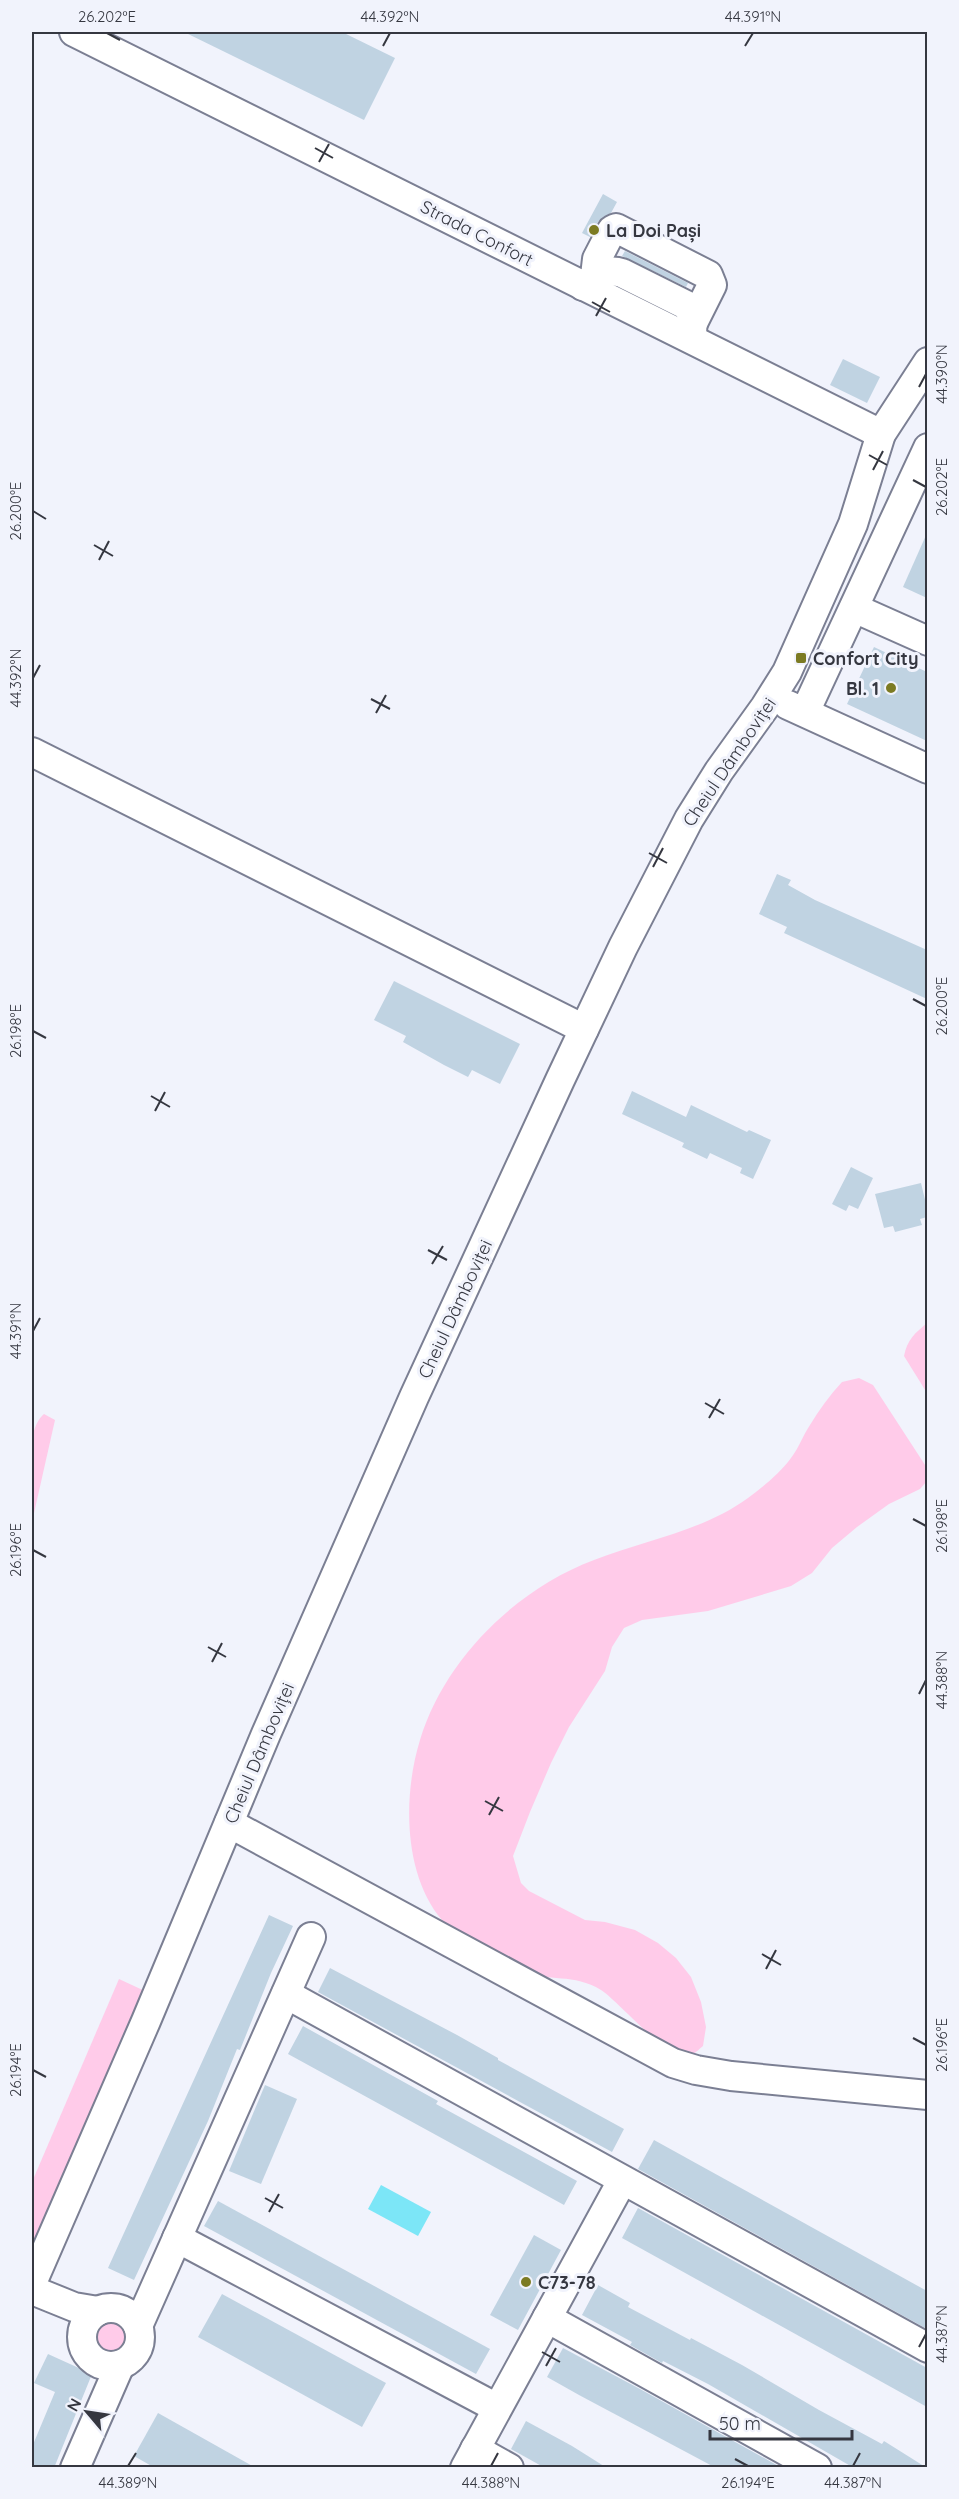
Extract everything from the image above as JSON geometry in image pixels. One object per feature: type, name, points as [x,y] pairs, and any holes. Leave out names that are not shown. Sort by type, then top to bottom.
[{"type":"street","name":"Strada Confort","points":[[74,32],[693,330],[881,434]]},
{"type":"street","points":[[589,281],[597,259],[612,230],[616,228],[708,275],[712,285],[693,330]]},
{"type":"street","name":"Cheiul Dâmboviței","points":[[32,2283],[414,1396],[584,1029],[643,906],[689,819],[787,672],[840,558],[864,494],[881,434],[927,362]]},
{"type":"street","points":[[805,712],[854,608],[920,484],[927,448]]},
{"type":"street","points":[[854,608],[927,641]]},
{"type":"street","points":[[772,697],[927,770]]},
{"type":"street","points":[[32,752],[584,1029]]},
{"type":"street","points":[[230,1823],[684,2067],[731,2076],[927,2096]]},
{"type":"street","points":[[138,2326],[311,1937]]},
{"type":"street","points":[[286,1994],[927,2348]]},
{"type":"street","points":[[509,2468],[470,2458],[622,2181]]},
{"type":"street","points":[[177,2238],[497,2408]]},
{"type":"street","points":[[32,2290],[74,2307],[98,2311]]},
{"type":"street","points":[[107,2308],[126,2311],[138,2326],[140,2334],[138,2349],[128,2361],[120,2365],[103,2365],[95,2362],[84,2349],[82,2340],[85,2323],[98,2311],[107,2308]]},
{"type":"street","points":[[32,2309],[51,2318],[82,2340]]},
{"type":"street","points":[[547,2318],[817,2468]]},
{"type":"street","points":[[84,2464],[120,2365]]},
{"type":"shaded area","points":[[927,1323],[927,1393],[904,1356],[912,1337]]},
{"type":"shaded area","points":[[859,1378],[873,1385],[927,1468],[927,1481],[920,1489],[889,1504],[857,1527],[832,1548],[812,1573],[791,1586],[708,1611],[642,1620],[624,1628],[612,1647],[605,1671],[569,1727],[551,1763],[513,1856],[521,1883],[529,1891],[585,1920],[605,1922],[635,1930],[658,1943],[676,1958],[691,1977],[701,2002],[706,2027],[703,2046],[690,2055],[680,2054],[657,2040],[601,1990],[581,1981],[542,1977],[523,1972],[468,1942],[442,1920],[429,1901],[413,1857],[409,1809],[414,1762],[431,1710],[446,1682],[487,1631],[511,1609],[537,1589],[565,1573],[613,1553],[693,1527],[731,1509],[748,1498],[787,1464],[817,1414],[842,1382]]},
{"type":"shaded area","points":[[44,1414],[55,1420],[32,1522],[31,1449],[37,1422]]},
{"type":"shaded area","points":[[119,1979],[147,1992],[32,2261],[32,2182]]},
{"type":"shaded area","points":[[111,2320],[123,2325],[128,2337],[123,2349],[111,2354],[99,2349],[94,2337],[99,2325]]},
{"type":"water","points":[[381,2185],[431,2212],[418,2236],[368,2209]]},
{"type":"building","points":[[184,32],[342,32],[395,58],[364,120]]},
{"type":"building","points":[[603,194],[617,202],[611,213],[598,222],[590,237],[582,233]]},
{"type":"building","points":[[625,251],[688,283],[686,287],[622,256]]},
{"type":"building","points":[[843,359],[880,377],[867,403],[830,385]]},
{"type":"building","points":[[927,533],[927,598],[903,587]]},
{"type":"building","name":"Bl. 1","points":[[874,647],[927,672],[927,741],[847,704]]},
{"type":"building","points":[[777,874],[791,880],[788,885],[815,900],[927,950],[927,999],[784,933],[787,927],[759,914]]},
{"type":"building","points":[[394,981],[520,1044],[500,1084],[472,1070],[468,1077],[444,1065],[403,1042],[406,1036],[374,1020]]},
{"type":"building","points":[[632,1091],[686,1117],[691,1105],[747,1132],[749,1130],[771,1140],[753,1179],[740,1173],[742,1168],[710,1153],[707,1159],[682,1147],[684,1143],[622,1114]]},
{"type":"building","points":[[851,1167],[873,1178],[858,1209],[849,1205],[846,1211],[832,1204]]},
{"type":"building","points":[[921,1183],[927,1208],[927,1217],[920,1219],[922,1225],[895,1232],[893,1226],[884,1228],[875,1194]]},
{"type":"building","points":[[269,1915],[293,1926],[240,2050],[237,2049],[208,2121],[134,2280],[108,2268]]},
{"type":"building","points":[[330,1968],[457,2035],[624,2129],[612,2152],[318,1992]]},
{"type":"building","points":[[303,2026],[438,2101],[436,2104],[577,2181],[564,2205],[288,2054]]},
{"type":"building","points":[[265,2085],[297,2099],[261,2184],[229,2171]]},
{"type":"building","points":[[654,2140],[927,2291],[927,2329],[638,2169]]},
{"type":"building","points":[[218,2201],[490,2349],[476,2374],[204,2226]]},
{"type":"building","points":[[638,2208],[927,2368],[927,2407],[622,2238]]},
{"type":"building","name":"C73-78","points":[[534,2235],[561,2250],[518,2330],[490,2315]]},
{"type":"building","points":[[598,2285],[630,2303],[628,2307],[742,2365],[882,2444],[884,2441],[927,2468],[854,2468],[708,2384],[663,2361],[662,2363],[630,2345],[632,2342],[582,2315]]},
{"type":"building","points":[[222,2294],[386,2383],[362,2427],[198,2337]]},
{"type":"building","points":[[563,2348],[782,2468],[716,2468],[579,2395],[547,2377]]},
{"type":"building","points":[[48,2354],[92,2374],[54,2468],[32,2468],[32,2447],[55,2392],[34,2383]]},
{"type":"building","points":[[158,2413],[256,2468],[155,2468],[134,2456]]},
{"type":"building","points":[[526,2421],[607,2468],[545,2468],[511,2449]]},
{"type":"place","name":"La Doi Pași","points":[[594,230]]},
{"type":"place","name":"Confort City","points":[[801,658]]},
{"type":"place","name":"Bl. 1","points":[[891,688]]},
{"type":"place","name":"C73-78","points":[[526,2282]]}]
